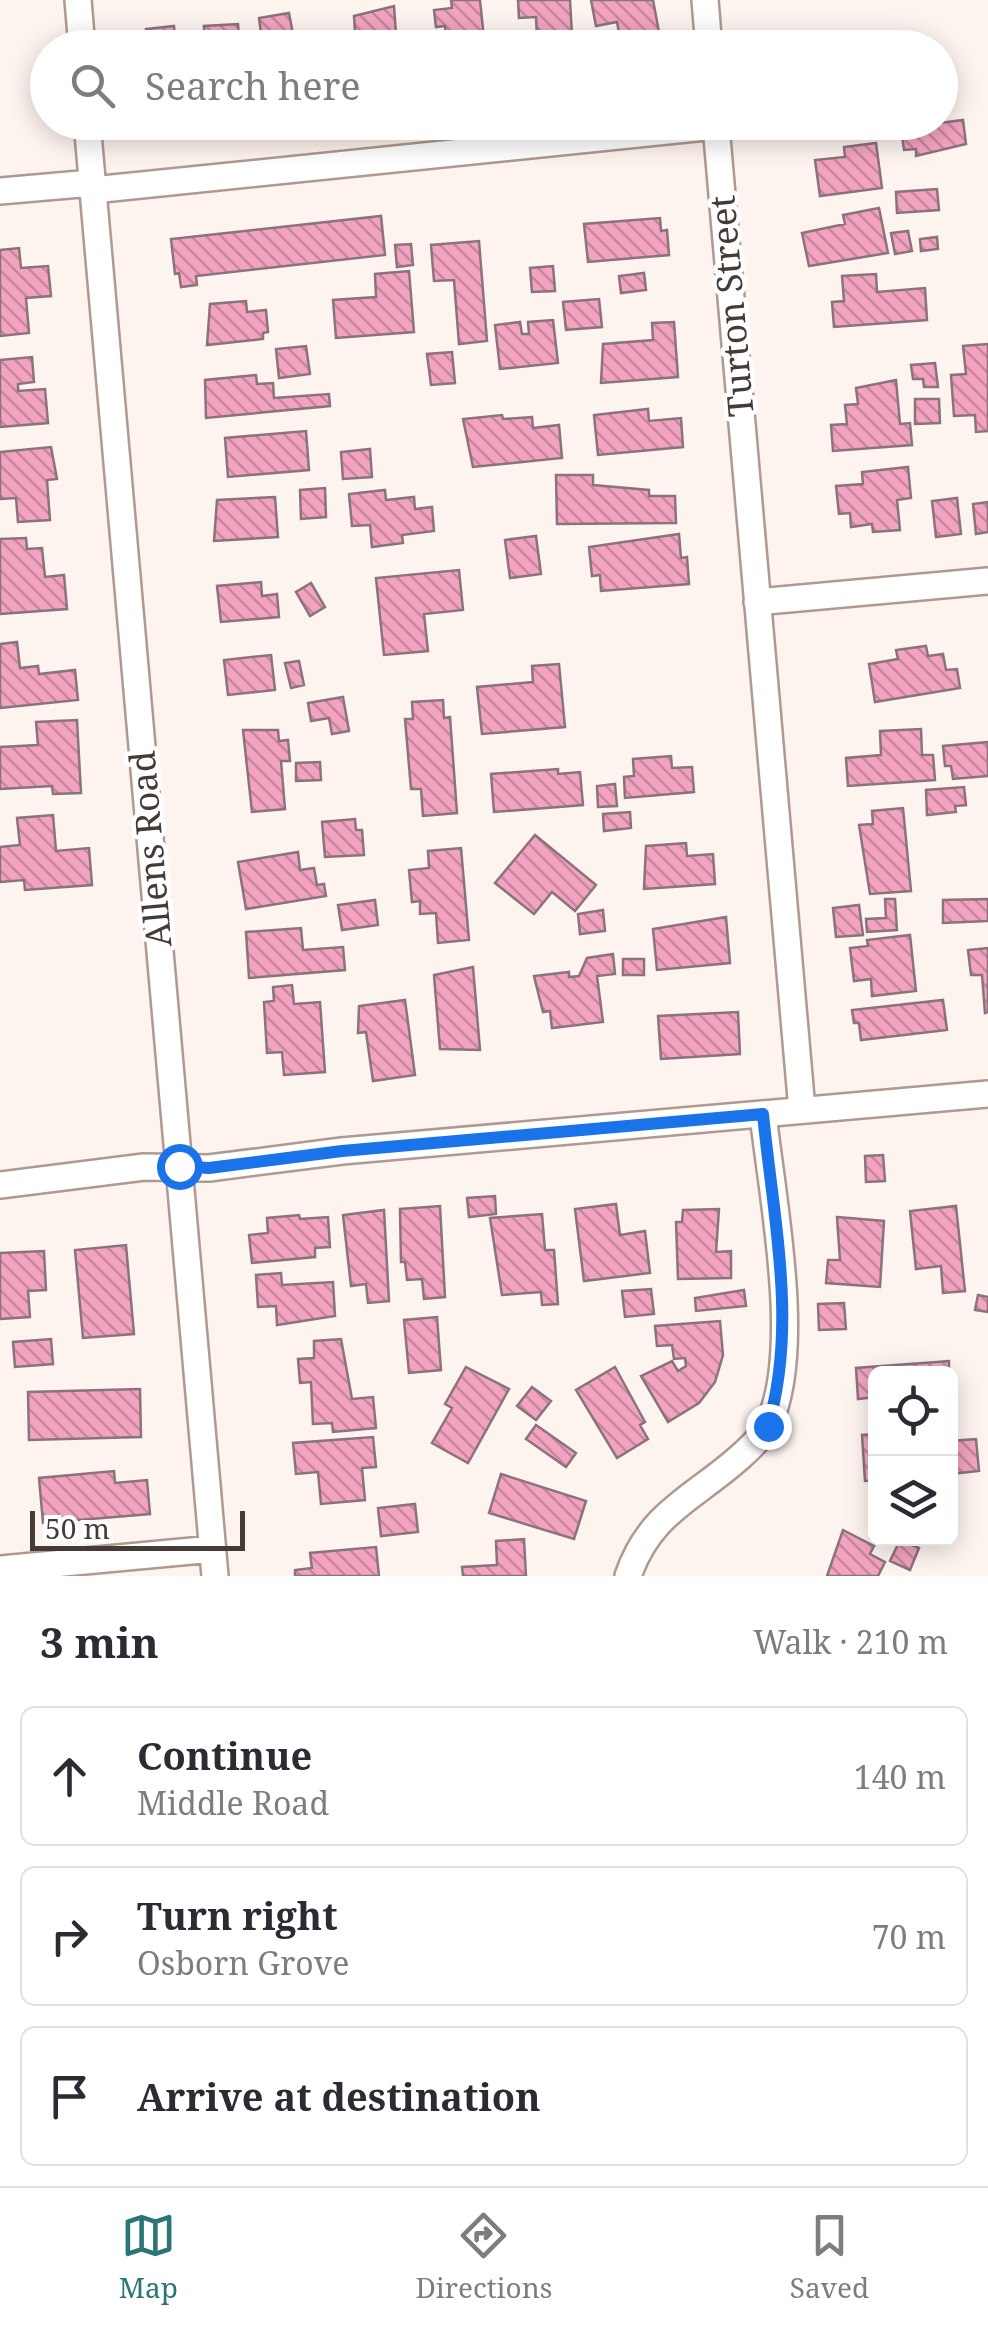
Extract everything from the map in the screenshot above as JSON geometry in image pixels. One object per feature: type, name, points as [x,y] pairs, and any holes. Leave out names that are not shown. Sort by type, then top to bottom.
[{"type":"street","points":[[78,0],[80,30]]},
{"type":"street","points":[[704,0],[707,30]]},
{"type":"street","name":"Allens Road","points":[[89,140],[215,1576]]},
{"type":"street","name":"Turton Street","points":[[0,191],[92,186],[555,140]]},
{"type":"street","name":"Turton Street","points":[[717,140],[802,1110]]},
{"type":"street","points":[[757,602],[988,581]]},
{"type":"street","points":[[0,1185],[988,1094]]},
{"type":"street","points":[[628,1576],[652,1525],[740,1457],[768,1426],[777,1397],[785,1342],[763,1114]]},
{"type":"street","points":[[0,1569],[213,1549]]},
{"type":"building","points":[[451,0],[480,0],[483,30],[436,27],[434,10],[452,8]]},
{"type":"building","points":[[518,0],[570,0],[572,30],[537,30],[536,17],[519,18]]},
{"type":"building","points":[[591,0],[653,0],[659,30],[619,30],[617,22],[596,26]]},
{"type":"building","points":[[394,6],[396,30],[355,30],[354,16]]},
{"type":"building","points":[[289,13],[292,30],[261,30],[259,18]]},
{"type":"building","points":[[238,24],[238,30],[204,30],[204,26]]},
{"type":"building","points":[[174,26],[174,30],[146,30]]},
{"type":"building","points":[[963,120],[966,144],[916,156],[916,149],[904,150],[903,140],[958,140],[958,121]]},
{"type":"building","points":[[876,143],[882,188],[820,196],[815,160],[845,157],[844,147]]},
{"type":"building","points":[[937,189],[939,210],[897,213],[896,192]]},
{"type":"building","points":[[879,208],[888,253],[809,266],[802,233],[845,224],[843,215]]},
{"type":"building","points":[[381,216],[385,255],[196,276],[197,285],[181,287],[179,273],[175,274],[171,239]]},
{"type":"building","points":[[660,218],[661,231],[667,230],[669,255],[588,262],[584,224]]},
{"type":"building","points":[[908,231],[912,251],[895,254],[891,233]]},
{"type":"building","points":[[937,237],[938,249],[921,251],[920,239]]},
{"type":"building","points":[[479,241],[487,341],[459,344],[454,280],[434,281],[431,245]]},
{"type":"building","points":[[411,244],[413,265],[397,267],[395,245]]},
{"type":"building","points":[[19,248],[21,268],[48,266],[51,296],[26,298],[29,333],[0,336],[0,250]]},
{"type":"building","points":[[553,266],[555,291],[532,292],[530,268]]},
{"type":"building","points":[[409,271],[414,332],[336,338],[333,300],[376,297],[375,274]]},
{"type":"building","points":[[644,273],[646,290],[621,293],[619,276]]},
{"type":"building","points":[[876,274],[877,292],[925,288],[927,320],[834,327],[832,302],[844,301],[842,276]]},
{"type":"building","points":[[599,299],[602,327],[566,330],[563,302]]},
{"type":"building","points":[[246,301],[247,312],[266,310],[268,332],[263,333],[263,339],[207,345],[210,304]]},
{"type":"building","points":[[553,320],[558,363],[500,369],[495,325],[520,322],[522,334],[529,334],[528,322]]},
{"type":"building","points":[[674,322],[678,377],[601,383],[603,344],[653,340],[652,323]]},
{"type":"building","points":[[988,344],[988,431],[976,432],[975,415],[954,416],[951,375],[966,374],[963,346]]},
{"type":"building","points":[[306,346],[310,374],[279,378],[276,349]]},
{"type":"building","points":[[452,352],[455,383],[431,385],[427,354]]},
{"type":"building","points":[[32,357],[34,382],[18,384],[18,391],[45,389],[48,423],[0,427],[0,360]]},
{"type":"building","points":[[935,363],[938,387],[924,387],[923,379],[913,379],[911,365]]},
{"type":"building","points":[[256,375],[257,384],[273,383],[274,398],[329,394],[330,406],[206,418],[205,380]]},
{"type":"building","points":[[896,380],[900,424],[910,423],[912,445],[833,451],[831,425],[847,424],[845,405],[858,404],[856,388]]},
{"type":"building","points":[[915,399],[939,399],[940,423],[915,424]]},
{"type":"building","points":[[648,409],[649,421],[681,418],[683,447],[598,455],[594,415]]},
{"type":"building","points":[[502,415],[503,419],[532,417],[533,428],[559,425],[562,458],[473,467],[463,419]]},
{"type":"building","points":[[306,431],[309,470],[228,477],[225,438]]},
{"type":"building","points":[[51,447],[57,479],[47,480],[50,520],[18,522],[16,498],[0,499],[0,452]]},
{"type":"building","points":[[370,449],[372,477],[343,479],[341,452]]},
{"type":"building","points":[[908,467],[911,498],[897,500],[900,530],[873,532],[872,524],[851,527],[850,513],[839,514],[836,486],[863,484],[862,472]]},
{"type":"building","points":[[556,475],[593,475],[593,485],[649,490],[649,496],[675,496],[676,523],[557,524]]},
{"type":"building","points":[[325,488],[326,517],[301,519],[300,490]]},
{"type":"building","points":[[385,490],[386,500],[414,497],[415,509],[432,507],[434,531],[402,535],[403,543],[372,547],[370,525],[352,526],[349,494]]},
{"type":"building","points":[[275,497],[278,537],[214,541],[217,500]]},
{"type":"building","points":[[957,498],[961,534],[936,537],[932,501]]},
{"type":"building","points":[[988,502],[988,532],[976,534],[973,504]]},
{"type":"building","points":[[679,534],[681,558],[687,557],[689,584],[601,591],[600,575],[592,576],[589,547]]},
{"type":"building","points":[[536,536],[541,574],[510,578],[505,540]]},
{"type":"building","points":[[26,538],[27,549],[42,548],[45,577],[64,575],[67,609],[0,614],[0,539]]},
{"type":"building","points":[[459,570],[463,610],[424,614],[428,651],[384,655],[376,578]]},
{"type":"building","points":[[261,582],[262,596],[277,594],[279,617],[221,622],[217,586]]},
{"type":"building","points":[[311,583],[325,607],[310,616],[296,592]]},
{"type":"building","points":[[17,642],[20,668],[38,666],[39,674],[75,670],[78,700],[0,708],[0,644]]},
{"type":"building","points":[[926,646],[928,656],[943,654],[946,670],[957,669],[960,688],[875,702],[869,664],[898,659],[896,650]]},
{"type":"building","points":[[271,655],[275,690],[228,695],[224,660]]},
{"type":"building","points":[[299,661],[304,685],[291,688],[285,663]]},
{"type":"building","points":[[559,664],[565,727],[482,734],[477,687],[533,682],[532,666]]},
{"type":"building","points":[[343,697],[349,731],[332,734],[329,718],[311,721],[308,703]]},
{"type":"building","points":[[443,700],[444,718],[450,717],[457,813],[423,816],[421,789],[411,789],[405,719],[413,719],[412,702]]},
{"type":"building","points":[[77,720],[81,793],[53,794],[52,786],[0,789],[0,747],[38,745],[36,722]]},
{"type":"building","points":[[921,729],[922,755],[933,755],[935,780],[848,786],[846,758],[881,755],[880,731]]},
{"type":"building","points":[[243,730],[278,730],[279,741],[288,740],[290,761],[281,761],[285,809],[252,812]]},
{"type":"building","points":[[988,742],[988,776],[953,779],[951,766],[945,766],[943,746]]},
{"type":"building","points":[[671,756],[672,768],[692,767],[694,792],[625,798],[624,777],[634,776],[633,759]]},
{"type":"building","points":[[320,762],[321,780],[296,781],[296,763]]},
{"type":"building","points":[[558,769],[558,774],[580,772],[583,805],[494,812],[491,774]]},
{"type":"building","points":[[615,784],[617,806],[598,807],[597,786]]},
{"type":"building","points":[[964,787],[966,805],[955,806],[956,812],[927,815],[926,790]]},
{"type":"building","points":[[903,808],[911,891],[870,894],[859,825],[873,824],[872,811]]},
{"type":"building","points":[[630,812],[631,828],[604,831],[603,814]]},
{"type":"building","points":[[53,815],[56,851],[89,848],[92,885],[25,890],[24,880],[0,882],[0,847],[20,845],[17,818]]},
{"type":"building","points":[[355,819],[356,830],[362,830],[364,855],[325,857],[322,822]]},
{"type":"building","points":[[535,835],[596,885],[575,911],[552,892],[534,914],[495,883]]},
{"type":"building","points":[[686,843],[687,856],[713,854],[715,884],[644,889],[646,846]]},
{"type":"building","points":[[461,848],[469,940],[438,943],[436,913],[420,914],[420,901],[412,902],[409,870],[429,868],[428,851]]},
{"type":"building","points":[[298,852],[300,870],[314,868],[317,885],[324,884],[326,896],[246,909],[238,862]]},
{"type":"building","points":[[885,899],[895,899],[897,930],[867,932],[866,919],[886,918]]},
{"type":"building","points":[[988,899],[988,921],[943,923],[943,900]]},
{"type":"building","points":[[375,900],[378,925],[342,930],[338,905]]},
{"type":"building","points":[[859,905],[863,935],[836,937],[833,908]]},
{"type":"building","points":[[603,910],[605,931],[580,934],[578,914]]},
{"type":"building","points":[[726,917],[730,963],[657,970],[653,929]]},
{"type":"building","points":[[301,928],[303,950],[343,947],[345,970],[249,978],[246,932]]},
{"type":"building","points":[[910,935],[916,991],[872,996],[871,979],[854,981],[850,948],[868,946],[867,940]]},
{"type":"building","points":[[988,948],[985,1013],[982,975],[971,975],[968,950]]},
{"type":"building","points":[[613,954],[615,974],[597,976],[603,1022],[552,1028],[550,1011],[543,1012],[534,976],[569,972],[569,977],[579,976],[587,958]]},
{"type":"building","points":[[623,959],[644,959],[644,975],[623,975]]},
{"type":"building","points":[[473,967],[480,1050],[440,1049],[434,975]]},
{"type":"building","points":[[292,985],[294,1004],[320,1002],[325,1072],[284,1075],[282,1052],[267,1053],[264,1002],[274,1001],[273,987]]},
{"type":"building","points":[[405,1000],[415,1075],[373,1081],[366,1032],[358,1033],[359,1006]]},
{"type":"building","points":[[943,1000],[947,1030],[861,1040],[859,1023],[854,1023],[852,1010]]},
{"type":"building","points":[[738,1012],[740,1054],[661,1059],[658,1016]]},
{"type":"building","points":[[883,1155],[885,1181],[866,1182],[865,1156]]},
{"type":"building","points":[[495,1196],[496,1214],[469,1217],[467,1198]]},
{"type":"building","points":[[616,1204],[620,1235],[645,1231],[650,1273],[584,1281],[575,1209]]},
{"type":"building","points":[[440,1206],[445,1297],[424,1299],[422,1279],[407,1280],[405,1262],[401,1262],[400,1209]]},
{"type":"building","points":[[956,1206],[965,1291],[943,1293],[941,1266],[916,1269],[910,1211]]},
{"type":"building","points":[[719,1209],[716,1252],[731,1251],[731,1278],[678,1279],[676,1222],[682,1222],[683,1210]]},
{"type":"building","points":[[384,1210],[389,1301],[368,1303],[366,1284],[351,1286],[343,1215]]},
{"type":"building","points":[[542,1214],[545,1250],[554,1250],[558,1304],[542,1305],[541,1292],[502,1295],[490,1218]]},
{"type":"building","points":[[299,1215],[300,1219],[328,1217],[330,1247],[315,1248],[315,1257],[252,1263],[249,1235],[268,1233],[267,1218]]},
{"type":"building","points":[[837,1217],[884,1221],[880,1287],[826,1283],[828,1260],[840,1260]]},
{"type":"building","points":[[126,1245],[134,1334],[83,1338],[75,1250]]},
{"type":"building","points":[[44,1251],[46,1290],[28,1291],[30,1317],[0,1319],[0,1253]]},
{"type":"building","points":[[281,1273],[282,1285],[333,1282],[335,1316],[277,1325],[276,1306],[258,1307],[256,1275]]},
{"type":"building","points":[[651,1289],[654,1314],[625,1317],[622,1291]]},
{"type":"building","points":[[744,1290],[746,1306],[696,1311],[695,1298]]},
{"type":"building","points":[[978,1295],[988,1297],[988,1312],[975,1310]]},
{"type":"building","points":[[844,1303],[846,1329],[819,1330],[818,1304]]},
{"type":"building","points":[[437,1317],[441,1370],[409,1373],[404,1320]]},
{"type":"building","points":[[720,1321],[723,1355],[715,1382],[699,1403],[668,1422],[641,1376],[672,1361],[678,1371],[686,1366],[685,1358],[674,1359],[672,1345],[657,1346],[655,1326]]},
{"type":"building","points":[[51,1339],[53,1364],[15,1367],[13,1342]]},
{"type":"building","points":[[341,1339],[352,1399],[373,1397],[376,1428],[333,1432],[332,1423],[313,1424],[311,1382],[300,1383],[298,1359],[314,1358],[314,1341]]},
{"type":"building","points":[[949,1361],[949,1366],[883,1366]]},
{"type":"building","points":[[466,1367],[509,1389],[468,1463],[432,1443],[452,1408],[445,1404]]},
{"type":"building","points":[[615,1367],[645,1422],[640,1425],[648,1439],[617,1458],[576,1390]]},
{"type":"building","points":[[868,1367],[868,1398],[858,1399],[856,1368]]},
{"type":"building","points":[[532,1387],[551,1401],[536,1420],[517,1406]]},
{"type":"building","points":[[140,1389],[141,1437],[29,1440],[28,1392]]},
{"type":"building","points":[[536,1425],[576,1453],[566,1467],[526,1439]]},
{"type":"building","points":[[862,1435],[868,1435],[868,1481],[865,1481]]},
{"type":"building","points":[[373,1437],[376,1467],[362,1468],[365,1500],[321,1504],[318,1472],[296,1474],[293,1443]]},
{"type":"building","points":[[976,1439],[979,1471],[958,1473],[958,1440]]},
{"type":"building","points":[[114,1471],[115,1483],[147,1480],[150,1514],[43,1523],[39,1478]]},
{"type":"building","points":[[501,1474],[586,1501],[574,1539],[489,1513]]},
{"type":"building","points":[[415,1504],[418,1532],[381,1536],[378,1508]]},
{"type":"building","points":[[843,1530],[874,1546],[870,1554],[885,1562],[878,1576],[827,1576]]},
{"type":"building","points":[[524,1539],[526,1576],[463,1576],[462,1567],[497,1565],[496,1541]]},
{"type":"building","points":[[897,1546],[919,1548],[910,1570],[890,1561]]},
{"type":"building","points":[[376,1547],[379,1576],[295,1576],[295,1570],[312,1568],[310,1553]]},
{"type":"route","points":[[179,1166],[209,1168],[342,1151],[763,1114],[785,1342],[781,1383],[768,1426]]}]
